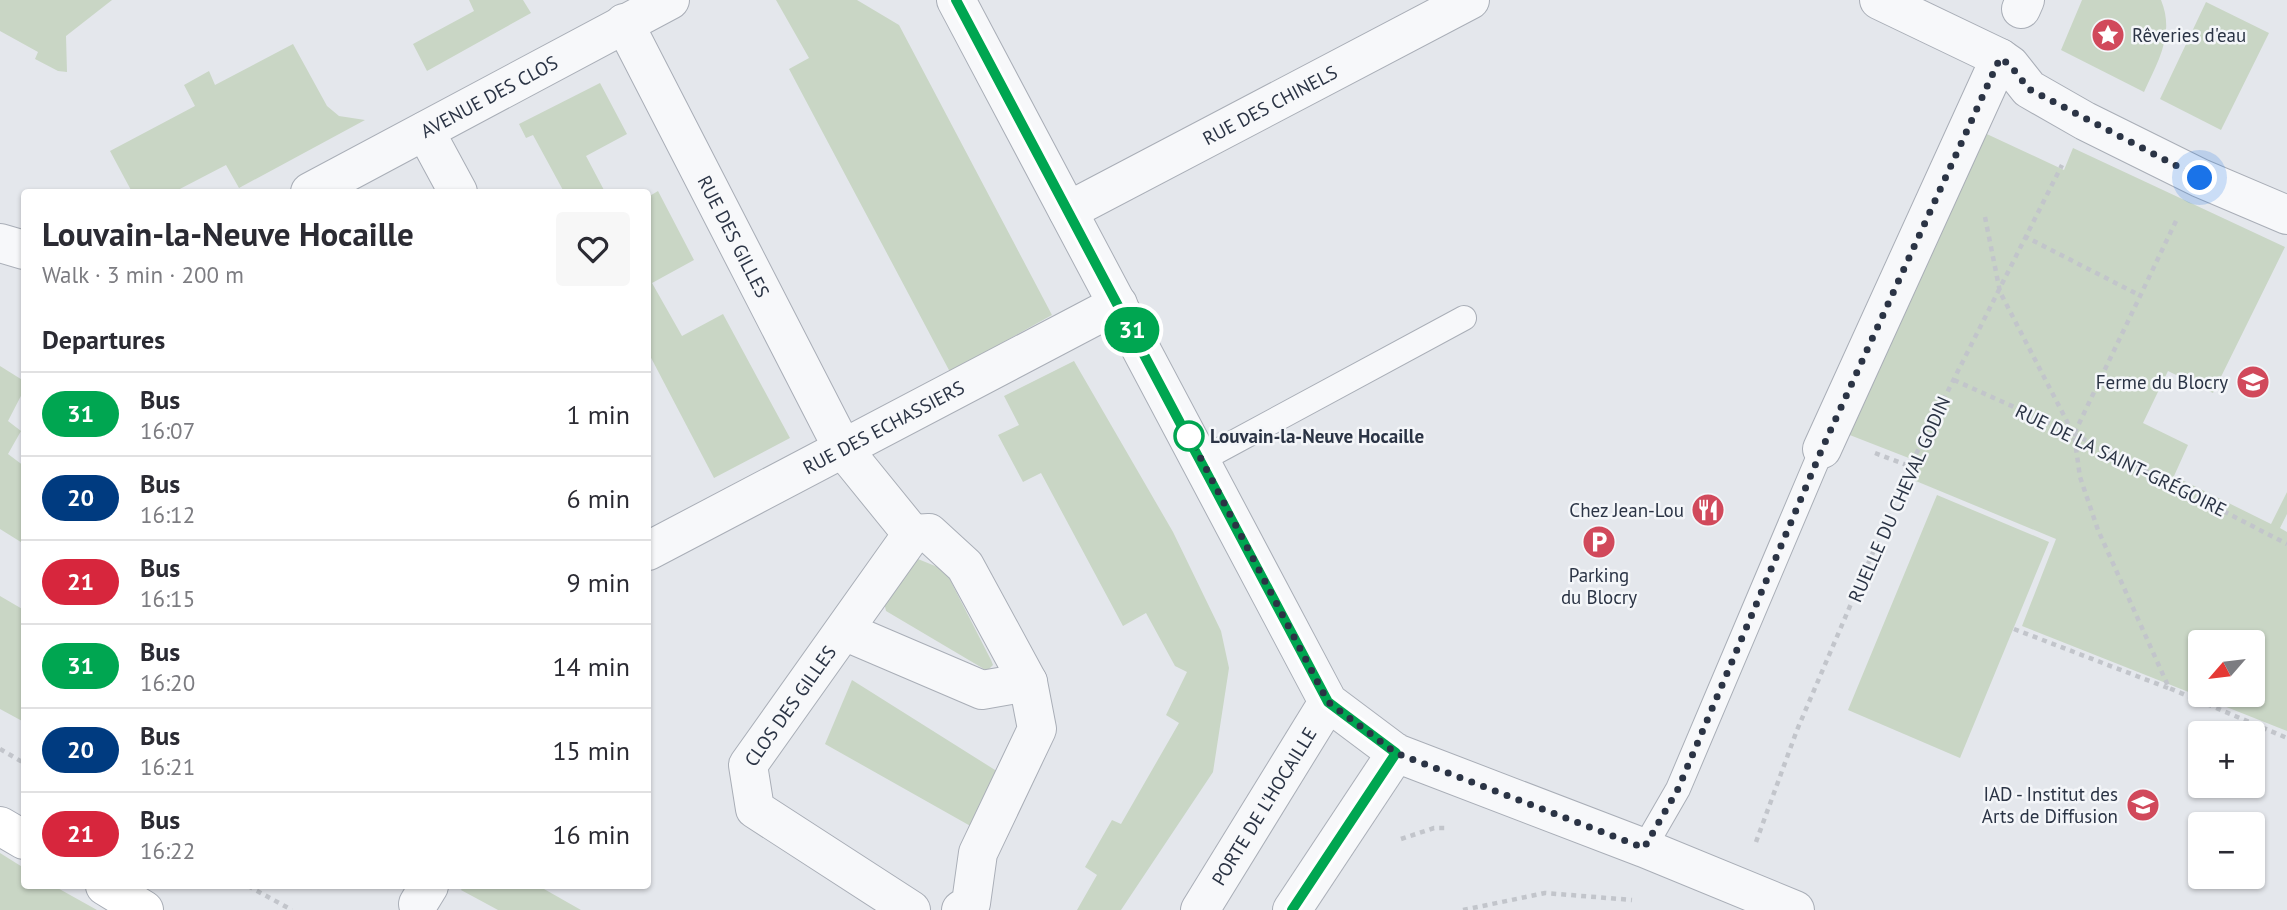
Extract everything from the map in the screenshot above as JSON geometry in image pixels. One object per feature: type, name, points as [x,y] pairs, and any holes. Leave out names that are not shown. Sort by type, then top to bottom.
[{"type":"main road","points":[[0,826],[21,838]]},
{"type":"main road","points":[[109,889],[144,910]]},
{"type":"street","points":[[956,0],[1328,702],[1396,753],[1644,848],[1795,910]]},
{"type":"street","name":"RUE DES CHINELS","points":[[1068,211],[1470,0]]},
{"type":"street","points":[[1879,0],[2000,58],[2010,65],[2029,89],[2085,121],[2200,178],[2287,215]]},
{"type":"street","name":"AVENUE DES CLOS","points":[[316,189],[651,7]]},
{"type":"street","name":"RUE DES GILLES","points":[[651,7],[843,449]]},
{"type":"street","points":[[1822,449],[2000,58]]},
{"type":"street","points":[[425,131],[456,189]]},
{"type":"street","points":[[0,243],[21,249]]},
{"type":"street","name":"RUE DES ECHASSIERS","points":[[651,548],[1118,304]]},
{"type":"street","points":[[843,449],[912,534],[929,533],[965,566],[1028,682],[1037,729],[978,853],[971,903],[961,910]]},
{"type":"street","name":"CLOS DES GILLES","points":[[911,910],[755,809],[748,765],[912,534]]},
{"type":"street","name":"CLOS DES GILLES","points":[[844,631],[982,690],[1028,682]]},
{"type":"street","name":"PORTE DE L'HOCAILLE","points":[[1200,910],[1328,702]]},
{"type":"street","points":[[1292,910],[1396,753]]},
{"type":"lane","points":[[1201,460],[1464,318]]},
{"type":"lane","points":[[1644,848],[1678,789],[1822,449]]},
{"type":"path","name":"RUELLE DU CHEVAL GODIN","points":[[1753,851],[1797,730],[1910,466],[2000,292],[2024,236],[2085,121]]},
{"type":"path","points":[[2074,434],[2168,236],[2200,178]]},
{"type":"path","points":[[1984,212],[2000,292],[2074,434],[2080,477],[2098,530],[2169,688]]},
{"type":"path","points":[[2024,236],[2141,296]]},
{"type":"path","name":"RUE DE LA SAINT-GRÉGOIRE","points":[[1954,380],[2074,434],[2287,544]]},
{"type":"path","points":[[2014,629],[2169,688],[2287,738]]},
{"type":"path","points":[[0,749],[21,760]]},
{"type":"path","points":[[1395,841],[1434,828],[1455,828]]},
{"type":"path","points":[[254,889],[292,910]]},
{"type":"path","points":[[1463,910],[1545,893],[1640,900],[1616,889]]},
{"type":"green space","points":[[0,0],[112,0],[66,36],[67,72],[58,71],[35,59],[38,52],[0,31]]},
{"type":"green space","points":[[469,0],[523,0],[531,13],[427,71],[413,44],[474,11]]},
{"type":"green space","points":[[776,0],[857,0],[899,25],[1052,315],[950,372],[789,69],[809,58]]},
{"type":"green space","points":[[2082,0],[2161,0],[2166,24],[2163,47],[2144,92],[2061,50]]},
{"type":"green space","points":[[2206,2],[2269,33],[2221,130],[2160,99]]},
{"type":"green space","points":[[293,44],[327,106],[339,116],[365,120],[239,188],[226,165],[180,189],[130,189],[110,151],[195,106],[184,85],[209,71],[215,85]]},
{"type":"green space","points":[[600,83],[627,134],[586,156],[603,189],[562,189],[533,135],[526,138],[519,124]]},
{"type":"green space","points":[[1976,129],[2064,170],[2073,148],[2285,247],[2213,393],[2168,371],[2143,423],[2188,445],[2174,476],[2271,524],[2287,492],[2287,514],[2280,528],[2287,532],[2287,731],[2226,707],[2265,707],[2265,630],[2188,630],[2188,692],[2022,626],[2056,539],[1911,479],[1919,462],[1842,432]]},
{"type":"green space","points":[[658,191],[694,260],[652,283],[682,336],[723,314],[790,438],[714,478],[651,358],[651,195]]},
{"type":"green space","points":[[1074,361],[1173,532],[1221,631],[1229,668],[1213,772],[1121,910],[1077,910],[1097,875],[1085,867],[1112,820],[1121,824],[1179,723],[1166,715],[1187,672],[1175,666],[1146,613],[1123,626],[1041,473],[1023,482],[998,435],[1019,425],[1004,396]]},
{"type":"green space","points":[[0,366],[21,379],[21,396],[8,421],[21,431],[8,454],[21,464],[21,542],[0,529]]},
{"type":"green space","points":[[1937,495],[2049,542],[1960,758],[1848,710]]},
{"type":"green space","points":[[913,557],[945,570],[991,660],[993,665],[989,669],[984,669],[886,611],[883,598]]},
{"type":"green space","points":[[0,596],[21,608],[21,720],[0,709]]},
{"type":"green space","points":[[852,680],[1003,775],[974,828],[825,744]]},
{"type":"green space","points":[[0,853],[21,866],[21,889],[59,889],[97,910],[0,910]]},
{"type":"green space","points":[[544,889],[581,910],[498,910],[461,890]]},
{"type":"bus line","name":"31","points":[[956,0],[1328,702],[1396,753],[1292,910]]},
{"type":"place","name":"Rêveries d'eau","points":[[2108,35]]},
{"type":"place","name":"Ferme du Blocry","points":[[2253,382]]},
{"type":"place","name":"Louvain-la-Neuve Hocaille","points":[[1189,436]]},
{"type":"place","name":"Chez Jean-Lou","points":[[1708,510]]},
{"type":"place","name":"Parking du Blocry","points":[[1599,542]]},
{"type":"place","name":"IAD - Institut des Arts de Diffusion","points":[[2143,805]]},
{"type":"route","points":[[1189,436],[1328,702],[1396,753],[1644,848],[1678,789],[1822,449],[2000,58],[2010,65],[2029,89],[2085,121],[2200,178]]}]
